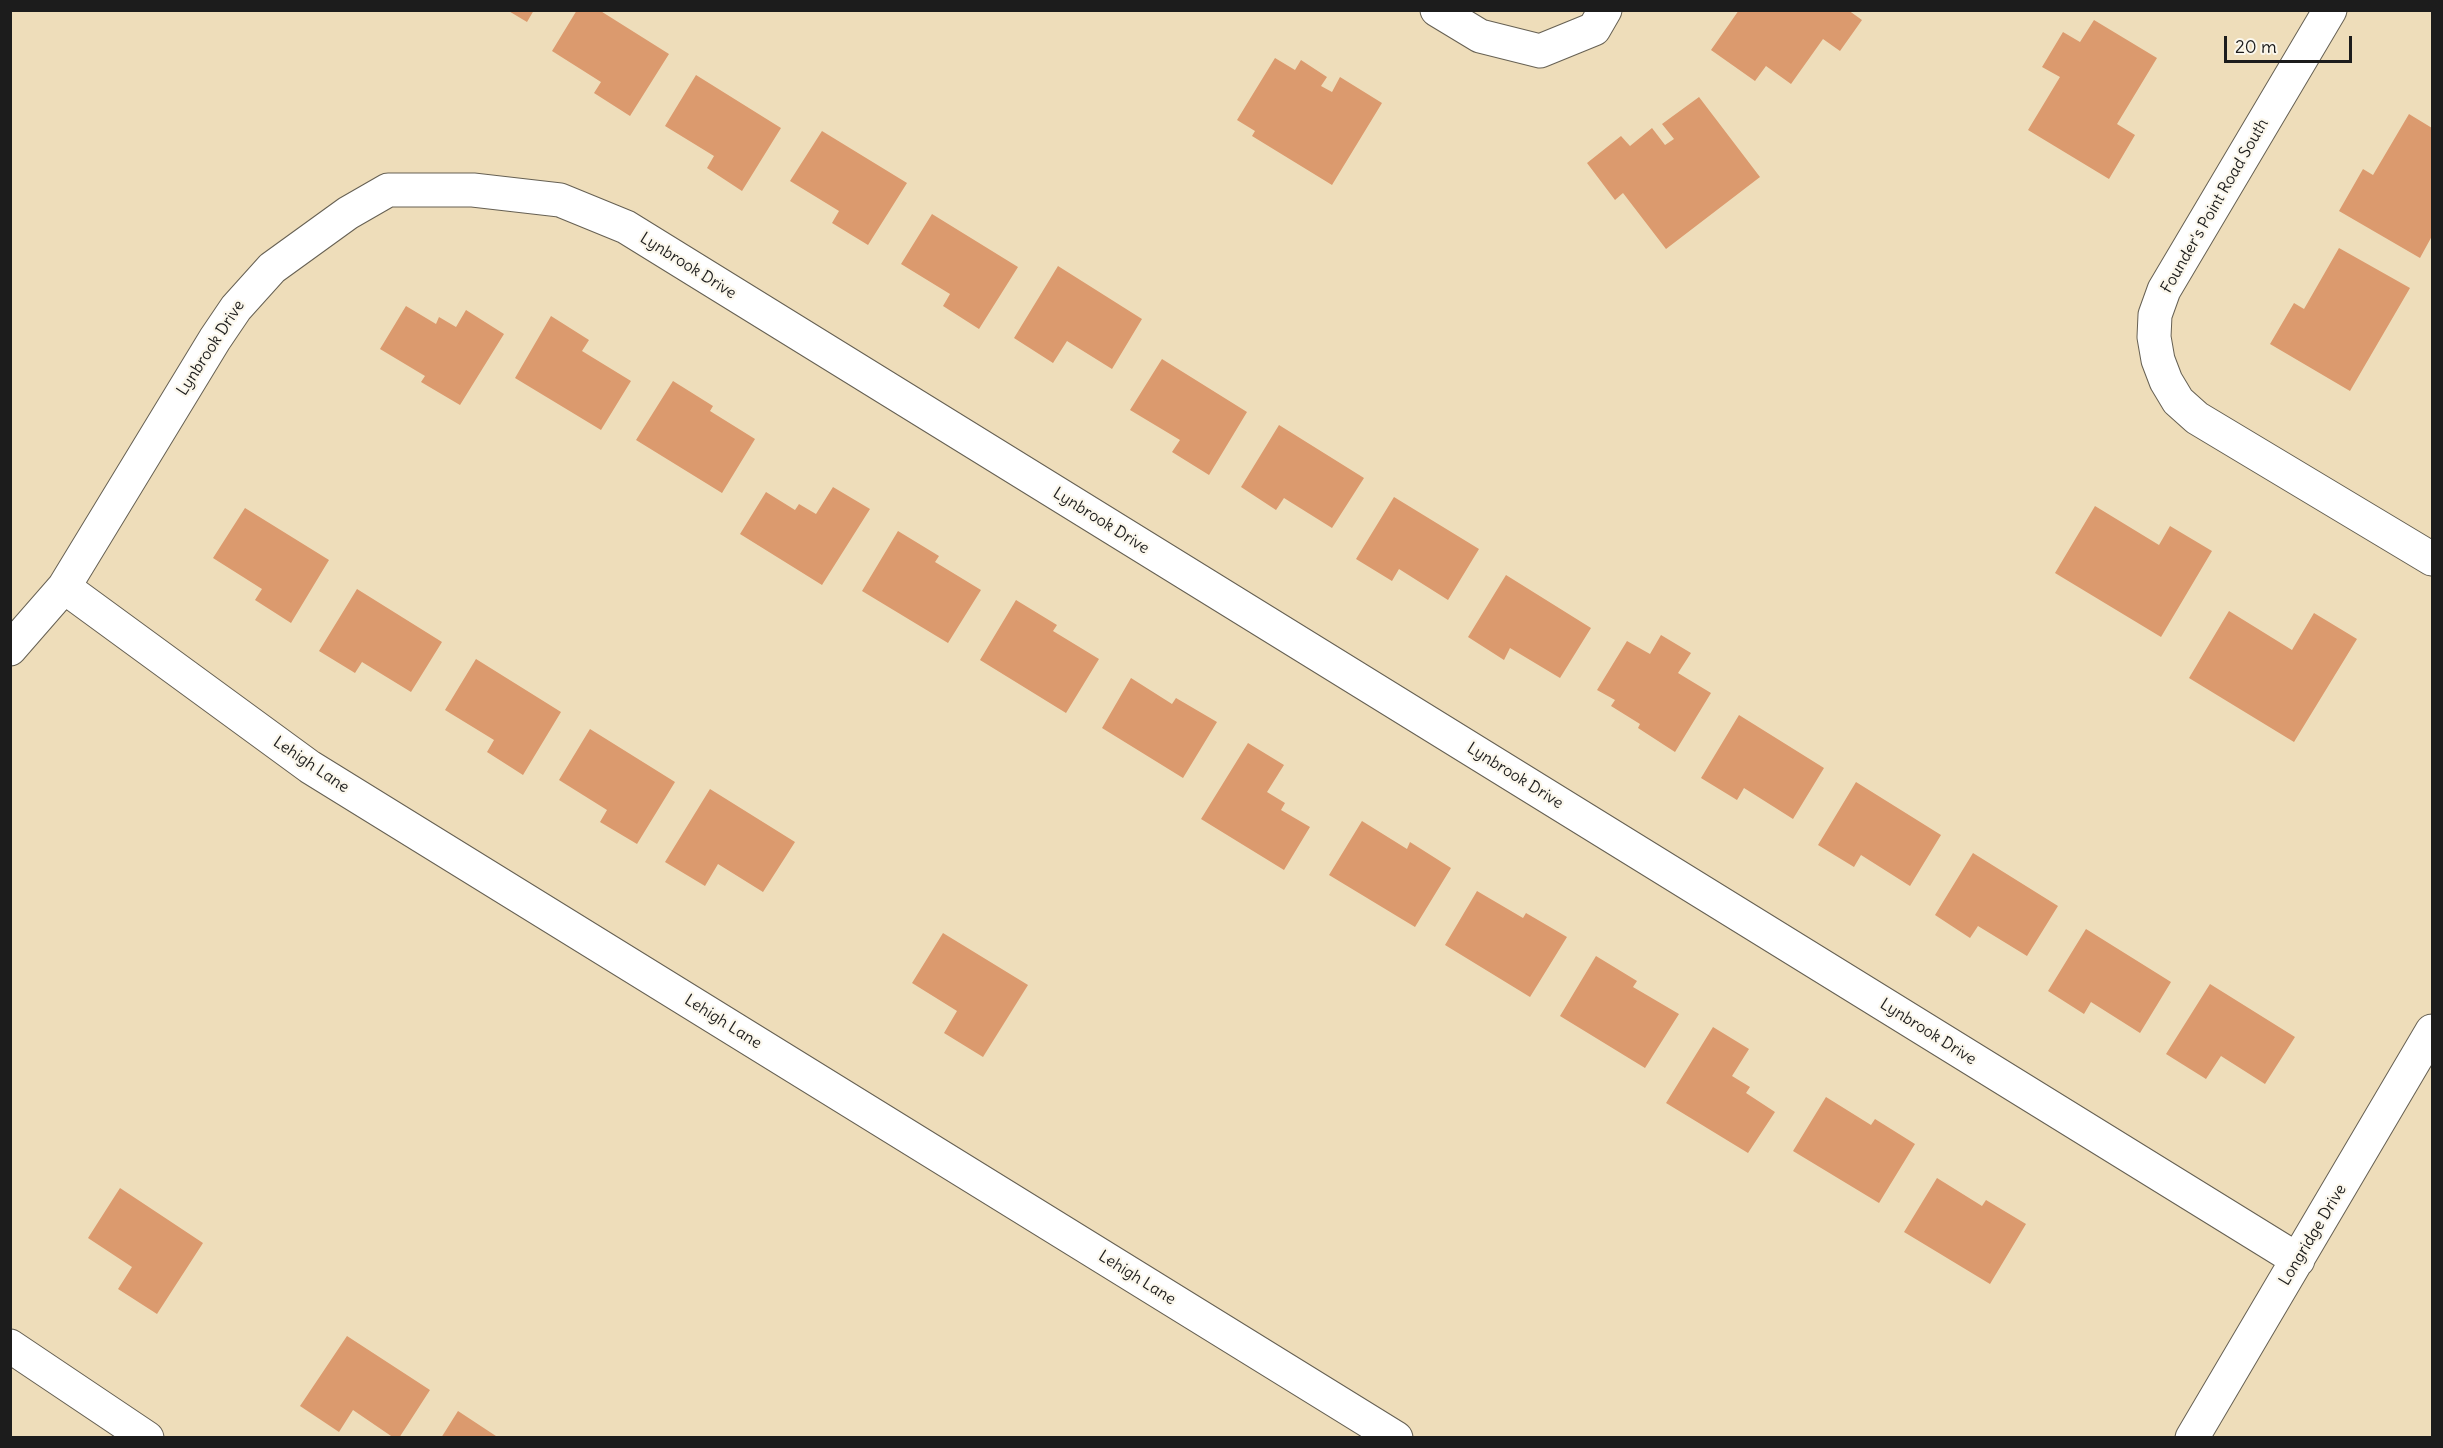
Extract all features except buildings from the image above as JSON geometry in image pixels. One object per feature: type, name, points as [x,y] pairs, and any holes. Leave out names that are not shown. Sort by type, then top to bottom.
[{"type":"street","points":[[1437,10],[1480,36],[1540,51],[1594,28],[1605,10]]},
{"type":"street","name":"Founder's Point Road South","points":[[2330,10],[2164,290],[2156,315],[2154,337],[2158,360],[2166,381],[2178,401],[2197,418],[2433,559]]},
{"type":"street","name":"Lynbrook Drive","points":[[10,649],[64,587],[215,339],[236,308],[272,268],[339,219],[388,190],[473,190],[560,200],[626,227],[2298,1260]]},
{"type":"street","name":"Lehigh Lane","points":[[64,587],[310,767],[1396,1437]]},
{"type":"street","name":"Longridge Drive","points":[[2192,1437],[2433,1031]]},
{"type":"street","points":[[10,1346],[147,1437]]}]
